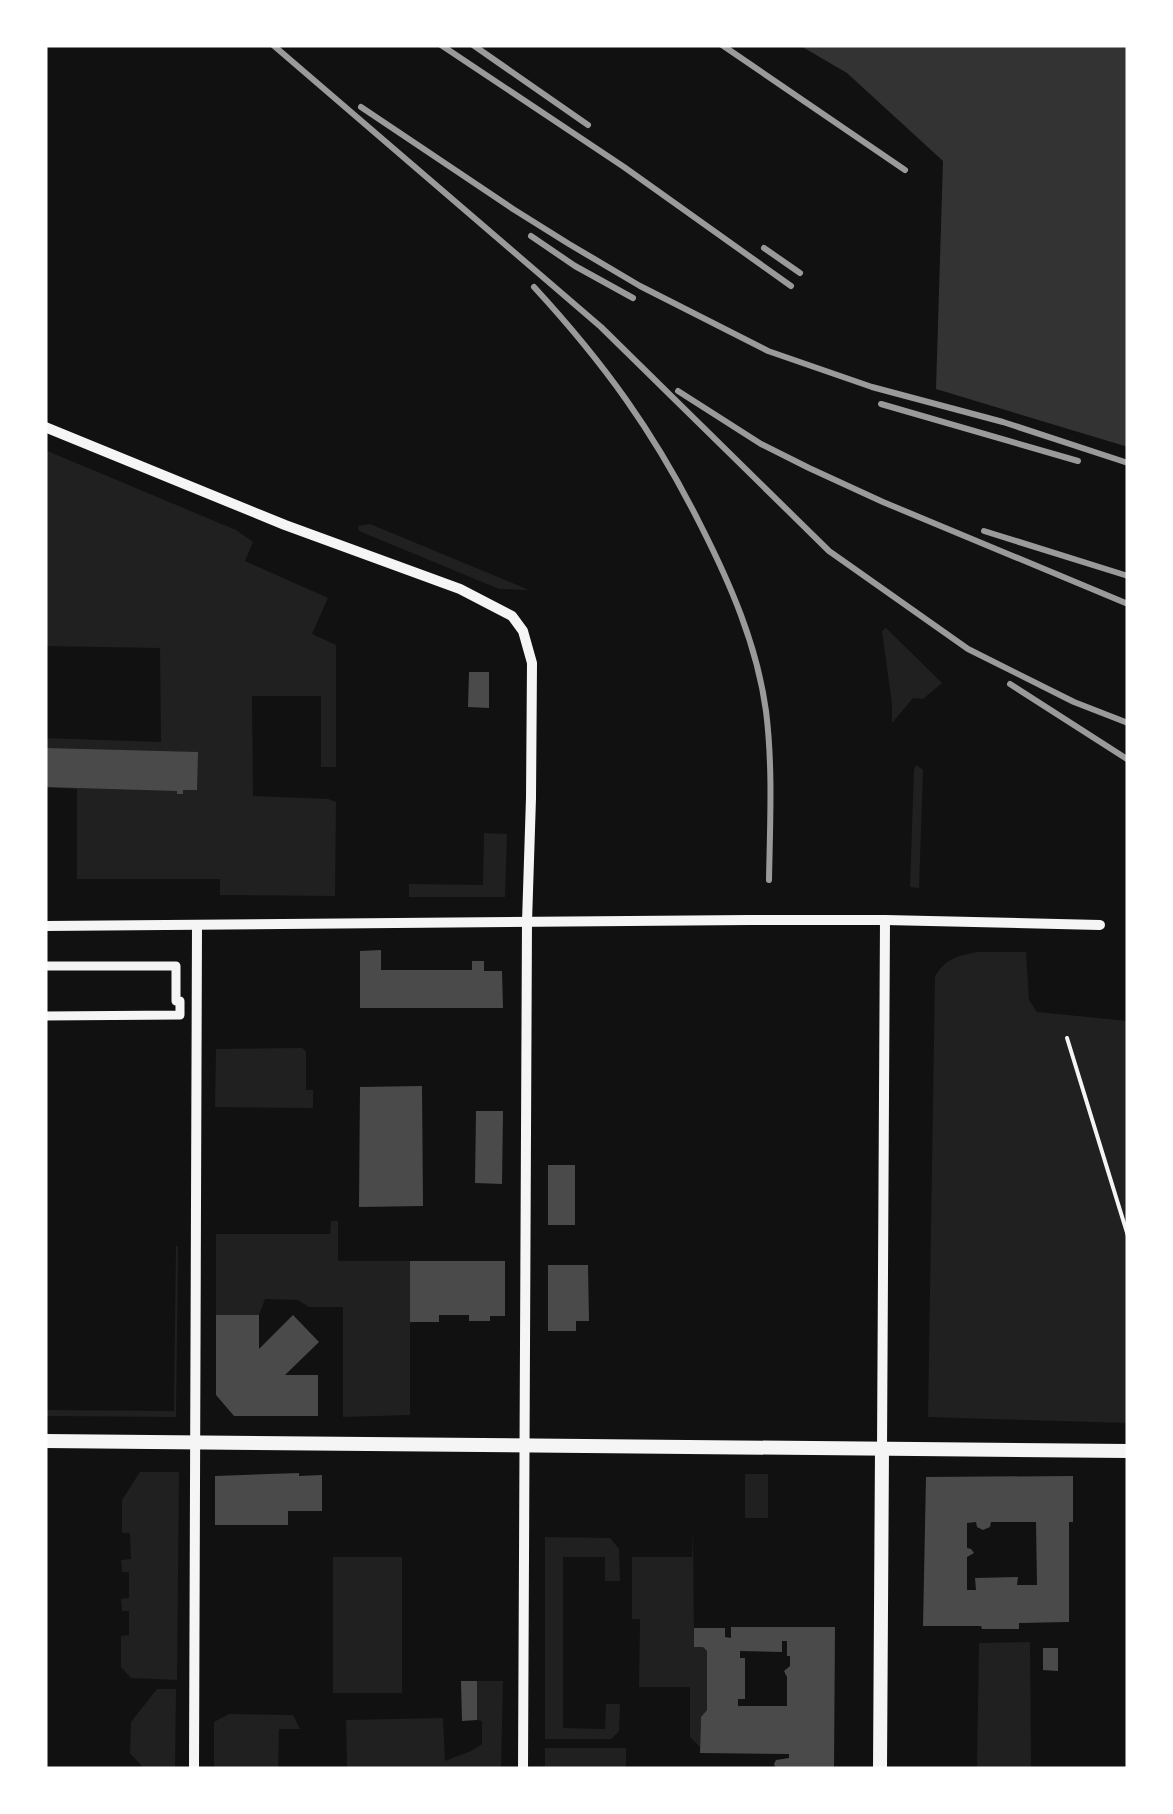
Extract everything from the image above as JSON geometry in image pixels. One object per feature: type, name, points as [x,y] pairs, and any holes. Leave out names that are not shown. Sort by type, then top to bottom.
[{"type":"street","points":[[45,427],[285,525],[460,590],[512,616],[523,631],[532,663],[522,1769]]},
{"type":"street","points":[[880,1769],[884,920]]},
{"type":"street","points":[[45,926],[884,920],[1100,925]]},
{"type":"street","points":[[194,1769],[196,925]]},
{"type":"street","points":[[45,966],[176,966],[176,1002],[180,1001],[180,1015],[45,1016]]},
{"type":"street","points":[[45,1441],[1128,1451]]},
{"type":"path","points":[[1067,1038],[1128,1236]]},
{"type":"shaded area","points":[[799,45],[1128,45],[1128,447],[936,389],[943,161],[847,73]]},
{"type":"shaded area","points":[[45,450],[236,530],[253,542],[245,561],[328,598],[312,634],[336,645],[336,767],[321,767],[321,696],[252,696],[253,796],[336,802],[335,896],[220,895],[220,879],[77,879],[77,789],[45,787],[45,738],[161,742],[160,648],[45,646]]},
{"type":"shaded area","points":[[370,524],[529,590],[499,589],[359,531],[358,526]]},
{"type":"shaded area","points":[[886,628],[942,683],[923,699],[913,698],[892,723],[882,631]]},
{"type":"shaded area","points":[[916,765],[923,770],[919,888],[910,887]]},
{"type":"shaded area","points":[[484,833],[507,834],[505,897],[409,897],[409,884],[483,885]]},
{"type":"shaded area","points":[[979,952],[1026,952],[1029,1000],[1037,1012],[1128,1021],[1128,1423],[928,1417],[935,977],[953,959]]},
{"type":"shaded area","points":[[216,1049],[306,1051],[306,1090],[313,1090],[313,1108],[215,1107]]},
{"type":"shaded area","points":[[331,1221],[338,1221],[338,1261],[410,1261],[410,1415],[343,1417],[343,1307],[309,1307],[298,1300],[265,1299],[259,1315],[216,1315],[216,1234],[330,1234]]},
{"type":"shaded area","points":[[176,1246],[176,1417],[45,1416],[45,1410],[174,1411]]},
{"type":"shaded area","points":[[140,1472],[179,1472],[177,1680],[131,1678],[121,1667],[121,1636],[129,1635],[129,1611],[122,1611],[121,1599],[129,1598],[129,1572],[122,1572],[121,1560],[131,1559],[130,1533],[122,1533],[122,1500]]},
{"type":"shaded area","points":[[745,1474],[768,1474],[768,1518],[745,1518]]},
{"type":"shaded area","points":[[693,1529],[694,1646],[707,1651],[707,1710],[701,1717],[700,1747],[690,1737],[690,1687],[639,1687],[640,1619],[632,1619],[632,1557],[692,1557]]},
{"type":"shaded area","points":[[545,1537],[610,1538],[619,1549],[620,1581],[605,1581],[605,1557],[563,1557],[563,1728],[605,1729],[606,1704],[620,1704],[619,1731],[611,1739],[545,1739]]},
{"type":"shaded area","points":[[333,1557],[402,1557],[402,1693],[333,1693]]},
{"type":"shaded area","points":[[1030,1642],[1031,1769],[977,1769],[979,1643]]},
{"type":"shaded area","points":[[477,1681],[503,1681],[501,1769],[348,1769],[346,1720],[443,1718],[445,1761],[482,1744],[482,1721],[477,1720]]},
{"type":"shaded area","points":[[157,1689],[176,1689],[175,1769],[140,1769],[142,1766],[130,1753],[131,1722]]},
{"type":"shaded area","points":[[229,1714],[293,1715],[300,1729],[279,1729],[278,1769],[214,1769],[214,1722]]},
{"type":"shaded area","points":[[545,1748],[626,1748],[626,1769],[545,1769]]},
{"type":"building","points":[[469,672],[489,672],[489,708],[468,707]]},
{"type":"building","points":[[45,748],[198,752],[197,790],[177,794],[45,787]]},
{"type":"building","points":[[381,950],[381,970],[472,970],[472,961],[484,961],[484,971],[502,971],[503,1008],[360,1008],[360,951]]},
{"type":"building","points":[[422,1086],[423,1206],[359,1207],[360,1087]]},
{"type":"building","points":[[476,1111],[503,1111],[502,1184],[475,1183]]},
{"type":"building","points":[[548,1165],[575,1165],[575,1225],[548,1225]]},
{"type":"building","points":[[410,1261],[505,1261],[505,1316],[469,1321],[469,1315],[439,1315],[439,1322],[410,1322]]},
{"type":"building","points":[[548,1265],[588,1265],[589,1321],[576,1321],[576,1331],[548,1331]]},
{"type":"building","points":[[216,1315],[259,1315],[259,1349],[293,1315],[319,1342],[285,1375],[318,1375],[318,1416],[234,1416],[216,1395]]},
{"type":"building","points":[[322,1475],[322,1511],[288,1511],[288,1525],[215,1525],[215,1476]]},
{"type":"building","points":[[1073,1476],[1069,1622],[1019,1623],[1019,1629],[923,1626],[926,1477]],"holes":[[[976,1522],[983,1530],[991,1522],[1036,1522],[1037,1585],[1017,1585],[1018,1577],[975,1578],[976,1590],[967,1590],[967,1557],[974,1553],[967,1548],[967,1523]]]},
{"type":"building","points":[[731,1627],[835,1627],[834,1769],[776,1769],[776,1760],[789,1758],[789,1754],[700,1753],[701,1717],[707,1710],[707,1651],[694,1647],[694,1628],[725,1628],[725,1637],[731,1638]],"holes":[[[782,1641],[787,1641],[787,1706],[738,1706],[738,1699],[745,1699],[745,1658],[740,1658],[740,1651],[782,1652]]]},
{"type":"building","points":[[1043,1648],[1058,1648],[1058,1671],[1043,1670]]},
{"type":"building","points":[[461,1681],[477,1681],[477,1720],[462,1721]]},
{"type":"railway","points":[[273,45],[601,327],[829,551],[968,649],[1074,702],[1128,723]]},
{"type":"railway","points":[[441,45],[624,167],[791,286]]},
{"type":"railway","points":[[473,45],[588,125]]},
{"type":"railway","points":[[722,45],[905,170]]},
{"type":"railway","points":[[361,107],[569,244],[640,286],[768,351],[872,387],[1003,422],[1128,463]]},
{"type":"railway","points":[[531,236],[633,298]]},
{"type":"railway","points":[[764,248],[800,273]]},
{"type":"railway","points":[[534,287],[583,343],[646,429],[683,491],[732,592],[756,662],[766,711],[769,880]]},
{"type":"railway","points":[[678,391],[761,444],[809,468],[1128,604]]},
{"type":"railway","points":[[881,404],[1078,461]]},
{"type":"railway","points":[[984,531],[1128,576]]},
{"type":"railway","points":[[1010,684],[1127,759]]}]
